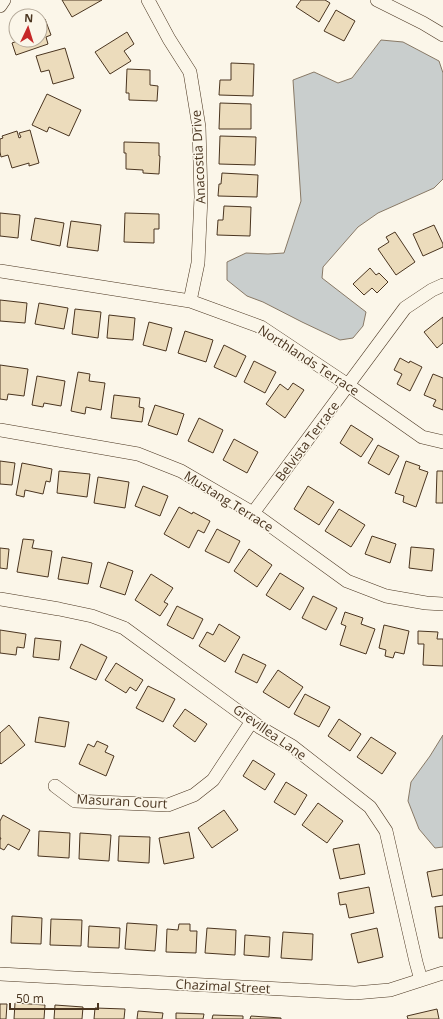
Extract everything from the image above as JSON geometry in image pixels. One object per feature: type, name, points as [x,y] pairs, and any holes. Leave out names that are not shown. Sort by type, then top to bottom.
[{"type":"street","points":[[0,6],[4,0]]},
{"type":"street","name":"Anacostia Drive","points":[[148,0],[169,39],[190,72],[199,127],[202,197],[198,263],[190,301]]},
{"type":"street","points":[[377,0],[423,23],[443,35]]},
{"type":"street","name":"Northlands Terrace","points":[[0,271],[190,301],[261,327],[422,437],[443,442]]},
{"type":"street","name":"Belvista Terrace","points":[[253,513],[405,308],[432,290],[443,285]]},
{"type":"street","name":"Mustang Terrace","points":[[0,430],[138,454],[181,471],[253,513],[347,581],[386,596],[426,603],[443,604]]},
{"type":"street","name":"Grevillea Lane","points":[[0,599],[92,616],[124,628],[252,722],[292,746],[370,807],[386,831],[421,980]]},
{"type":"street","name":"Masuran Court","points":[[55,786],[75,801],[168,805],[194,795],[213,780],[252,722]]},
{"type":"street","name":"Chazimal Street","points":[[0,974],[326,992],[355,992],[390,990],[443,973]]},
{"type":"shaded area","points":[[381,40],[403,42],[439,61],[443,73],[443,179],[434,188],[378,213],[358,227],[323,267],[322,278],[366,312],[363,326],[353,338],[340,340],[263,302],[247,296],[227,280],[227,262],[246,253],[284,253],[301,201],[293,80],[314,72],[338,83],[352,78]]},
{"type":"shaded area","points":[[443,735],[443,847],[435,848],[419,829],[408,801],[411,782]]},
{"type":"building","points":[[62,0],[102,0],[72,17]]},
{"type":"building","points":[[301,0],[325,0],[330,3],[319,22],[296,7]]},
{"type":"building","points":[[336,10],[355,21],[344,41],[324,31]]},
{"type":"building","points":[[48,27],[51,35],[48,36]]},
{"type":"building","points":[[127,32],[134,44],[124,51],[131,61],[110,74],[95,52]]},
{"type":"building","points":[[14,48],[36,48],[16,55]]},
{"type":"building","points":[[65,48],[74,78],[53,84],[49,70],[41,72],[36,56]]},
{"type":"building","points":[[231,63],[254,64],[253,96],[219,95],[220,80],[231,80]]},
{"type":"building","points":[[127,69],[150,70],[150,85],[158,86],[157,101],[129,100],[129,93],[126,93]]},
{"type":"building","points":[[47,94],[81,110],[69,136],[49,127],[47,132],[32,125]]},
{"type":"building","points":[[220,103],[251,104],[251,129],[219,129]]},
{"type":"building","points":[[30,130],[39,163],[29,166],[29,163],[12,168],[8,155],[1,157],[0,139],[3,138],[2,136],[17,131],[19,138],[21,137],[19,133]]},
{"type":"building","points":[[220,136],[256,137],[255,165],[219,164]]},
{"type":"building","points":[[124,142],[159,143],[159,174],[143,173],[143,170],[126,169]]},
{"type":"building","points":[[222,173],[258,175],[257,197],[218,196]]},
{"type":"building","points":[[224,206],[251,207],[250,236],[217,235],[218,220],[223,220]]},
{"type":"building","points":[[0,213],[20,215],[18,238],[0,236]]},
{"type":"building","points":[[125,213],[159,214],[159,229],[154,229],[154,243],[124,242]]},
{"type":"building","points":[[35,218],[64,223],[60,246],[31,240]]},
{"type":"building","points":[[71,221],[101,225],[98,251],[67,247]]},
{"type":"building","points":[[434,225],[443,247],[423,256],[413,234]]},
{"type":"building","points":[[395,232],[415,262],[396,275],[378,249],[389,242],[386,237]]},
{"type":"building","points":[[370,268],[376,275],[379,273],[388,282],[377,293],[372,288],[364,295],[353,284]]},
{"type":"building","points":[[0,300],[27,303],[25,323],[0,321]]},
{"type":"building","points":[[39,303],[68,308],[64,329],[35,324]]},
{"type":"building","points":[[75,309],[101,312],[98,338],[72,334]]},
{"type":"building","points":[[109,315],[135,318],[133,340],[107,338]]},
{"type":"building","points":[[443,317],[443,343],[437,348],[424,332]]},
{"type":"building","points":[[149,322],[172,328],[166,351],[143,345]]},
{"type":"building","points":[[185,331],[213,340],[206,362],[178,353]]},
{"type":"building","points":[[224,345],[246,356],[236,377],[214,367]]},
{"type":"building","points":[[400,358],[409,363],[410,361],[422,367],[410,391],[397,384],[402,374],[394,370]]},
{"type":"building","points":[[254,361],[276,372],[265,393],[244,382]]},
{"type":"building","points":[[0,365],[28,369],[24,396],[8,394],[7,400],[0,399]]},
{"type":"building","points":[[78,372],[90,374],[89,381],[105,383],[101,410],[86,407],[85,414],[71,411]]},
{"type":"building","points":[[433,374],[443,378],[443,410],[433,406],[436,400],[424,395]]},
{"type":"building","points":[[37,376],[65,381],[61,406],[44,403],[43,407],[32,405]]},
{"type":"building","points":[[293,383],[304,390],[285,418],[266,404],[280,384],[288,390]]},
{"type":"building","points":[[114,395],[140,398],[139,407],[144,408],[142,422],[111,418]]},
{"type":"building","points":[[155,405],[184,414],[177,435],[148,425]]},
{"type":"building","points":[[199,418],[223,430],[213,453],[188,441]]},
{"type":"building","points":[[351,425],[373,439],[361,457],[340,443]]},
{"type":"building","points":[[234,439],[258,452],[247,473],[223,460]]},
{"type":"building","points":[[378,445],[399,456],[389,475],[368,463]]},
{"type":"building","points":[[0,461],[15,463],[12,485],[0,484]]},
{"type":"building","points":[[406,461],[420,466],[419,469],[428,472],[416,507],[403,502],[404,496],[395,493]]},
{"type":"building","points":[[22,463],[52,469],[50,482],[46,481],[43,494],[25,490],[24,497],[16,495]]},
{"type":"building","points":[[59,471],[90,474],[87,497],[57,493]]},
{"type":"building","points":[[437,471],[443,471],[443,503],[436,503]]},
{"type":"building","points":[[98,477],[129,482],[125,508],[94,503]]},
{"type":"building","points":[[143,486],[168,496],[160,516],[135,506]]},
{"type":"building","points":[[308,486],[334,502],[319,525],[294,509]]},
{"type":"building","points":[[179,507],[192,514],[193,512],[210,521],[204,533],[198,530],[189,548],[164,534]]},
{"type":"building","points":[[339,509],[365,525],[351,547],[325,531]]},
{"type":"building","points":[[217,529],[240,541],[229,563],[205,551]]},
{"type":"building","points":[[372,536],[396,544],[390,563],[365,554]]},
{"type":"building","points":[[23,539],[34,540],[32,548],[52,551],[48,577],[17,572]]},
{"type":"building","points":[[411,547],[434,549],[432,571],[409,568]]},
{"type":"building","points":[[0,548],[9,549],[7,569],[0,568]]},
{"type":"building","points":[[249,549],[272,565],[257,587],[234,571]]},
{"type":"building","points":[[62,557],[92,563],[88,584],[58,579]]},
{"type":"building","points":[[108,562],[133,571],[125,595],[100,587]]},
{"type":"building","points":[[280,573],[304,588],[290,610],[266,595]]},
{"type":"building","points":[[151,574],[173,588],[164,602],[168,604],[160,616],[135,600]]},
{"type":"building","points":[[313,596],[337,608],[326,630],[302,618]]},
{"type":"building","points":[[177,606],[203,619],[193,639],[167,625]]},
{"type":"building","points":[[345,612],[363,618],[361,624],[375,629],[366,654],[340,645],[346,626],[341,624]]},
{"type":"building","points":[[219,624],[240,637],[225,662],[199,646],[207,632],[213,635]]},
{"type":"building","points":[[384,625],[409,631],[404,654],[395,652],[393,658],[385,656],[386,650],[379,648]]},
{"type":"building","points":[[0,630],[26,634],[24,648],[17,647],[16,655],[0,653]]},
{"type":"building","points":[[418,631],[438,632],[437,639],[443,639],[443,666],[423,665],[424,644],[418,644]]},
{"type":"building","points":[[35,638],[61,641],[59,660],[33,657]]},
{"type":"building","points":[[81,644],[107,657],[96,680],[70,668]]},
{"type":"building","points":[[243,654],[266,665],[257,683],[235,672]]},
{"type":"building","points":[[116,663],[143,680],[136,691],[130,687],[126,693],[105,680]]},
{"type":"building","points":[[278,670],[303,687],[289,708],[263,692]]},
{"type":"building","points":[[148,686],[175,699],[163,722],[136,708]]},
{"type":"building","points":[[305,694],[330,707],[319,727],[294,714]]},
{"type":"building","points":[[185,709],[207,724],[195,742],[173,726]]},
{"type":"building","points":[[39,717],[69,722],[65,747],[35,742]]},
{"type":"building","points":[[339,719],[361,734],[350,751],[328,736]]},
{"type":"building","points":[[9,725],[25,745],[1,764],[0,733]]},
{"type":"building","points":[[371,737],[396,753],[382,774],[357,757]]},
{"type":"building","points":[[97,741],[108,746],[105,752],[114,756],[106,776],[79,764],[88,744],[94,747]]},
{"type":"building","points":[[253,760],[275,774],[265,790],[243,776]]},
{"type":"building","points":[[286,782],[307,795],[295,815],[274,802]]},
{"type":"building","points":[[318,803],[343,821],[327,843],[302,825]]},
{"type":"building","points":[[224,810],[238,830],[212,848],[198,828]]},
{"type":"building","points":[[3,815],[30,830],[19,850],[8,844],[4,850],[0,848],[0,821]]},
{"type":"building","points":[[39,831],[70,833],[69,858],[38,856]]},
{"type":"building","points":[[189,832],[194,858],[164,864],[159,838]]},
{"type":"building","points":[[80,833],[111,835],[109,861],[79,859]]},
{"type":"building","points":[[119,836],[150,837],[149,863],[118,861]]},
{"type":"building","points":[[359,844],[365,874],[340,879],[333,849]]},
{"type":"building","points":[[443,869],[443,895],[432,897],[427,872]]},
{"type":"building","points":[[369,887],[374,913],[349,918],[346,904],[340,905],[338,893]]},
{"type":"building","points":[[443,906],[443,938],[439,938],[435,907]]},
{"type":"building","points":[[12,916],[42,918],[41,944],[11,943]]},
{"type":"building","points":[[51,919],[82,920],[81,946],[50,945]]},
{"type":"building","points":[[127,923],[157,925],[155,951],[125,949]]},
{"type":"building","points":[[179,924],[190,924],[190,931],[197,931],[196,953],[166,952],[167,929],[178,930]]},
{"type":"building","points":[[89,926],[120,928],[119,948],[88,947]]},
{"type":"building","points":[[207,928],[236,930],[235,955],[205,953]]},
{"type":"building","points":[[377,928],[383,957],[358,963],[351,934]]},
{"type":"building","points":[[283,932],[313,934],[312,960],[281,958]]},
{"type":"building","points":[[245,935],[270,937],[269,957],[244,955]]},
{"type":"building","points":[[15,1003],[45,1005],[44,1019],[14,1019]]},
{"type":"building","points":[[0,1004],[7,1004],[6,1019],[0,1019]]},
{"type":"building","points":[[55,1005],[83,1007],[82,1019],[54,1019]]},
{"type":"building","points":[[95,1008],[125,1009],[124,1019],[94,1019]]},
{"type":"building","points":[[437,1009],[439,1019],[408,1019],[407,1016]]},
{"type":"building","points":[[138,1011],[163,1013],[162,1019],[137,1019]]},
{"type":"building","points":[[176,1013],[204,1014],[203,1019],[176,1019]]},
{"type":"building","points":[[213,1015],[243,1016],[243,1019],[212,1019]]},
{"type":"building","points":[[251,1016],[281,1018],[281,1019],[250,1019]]}]
